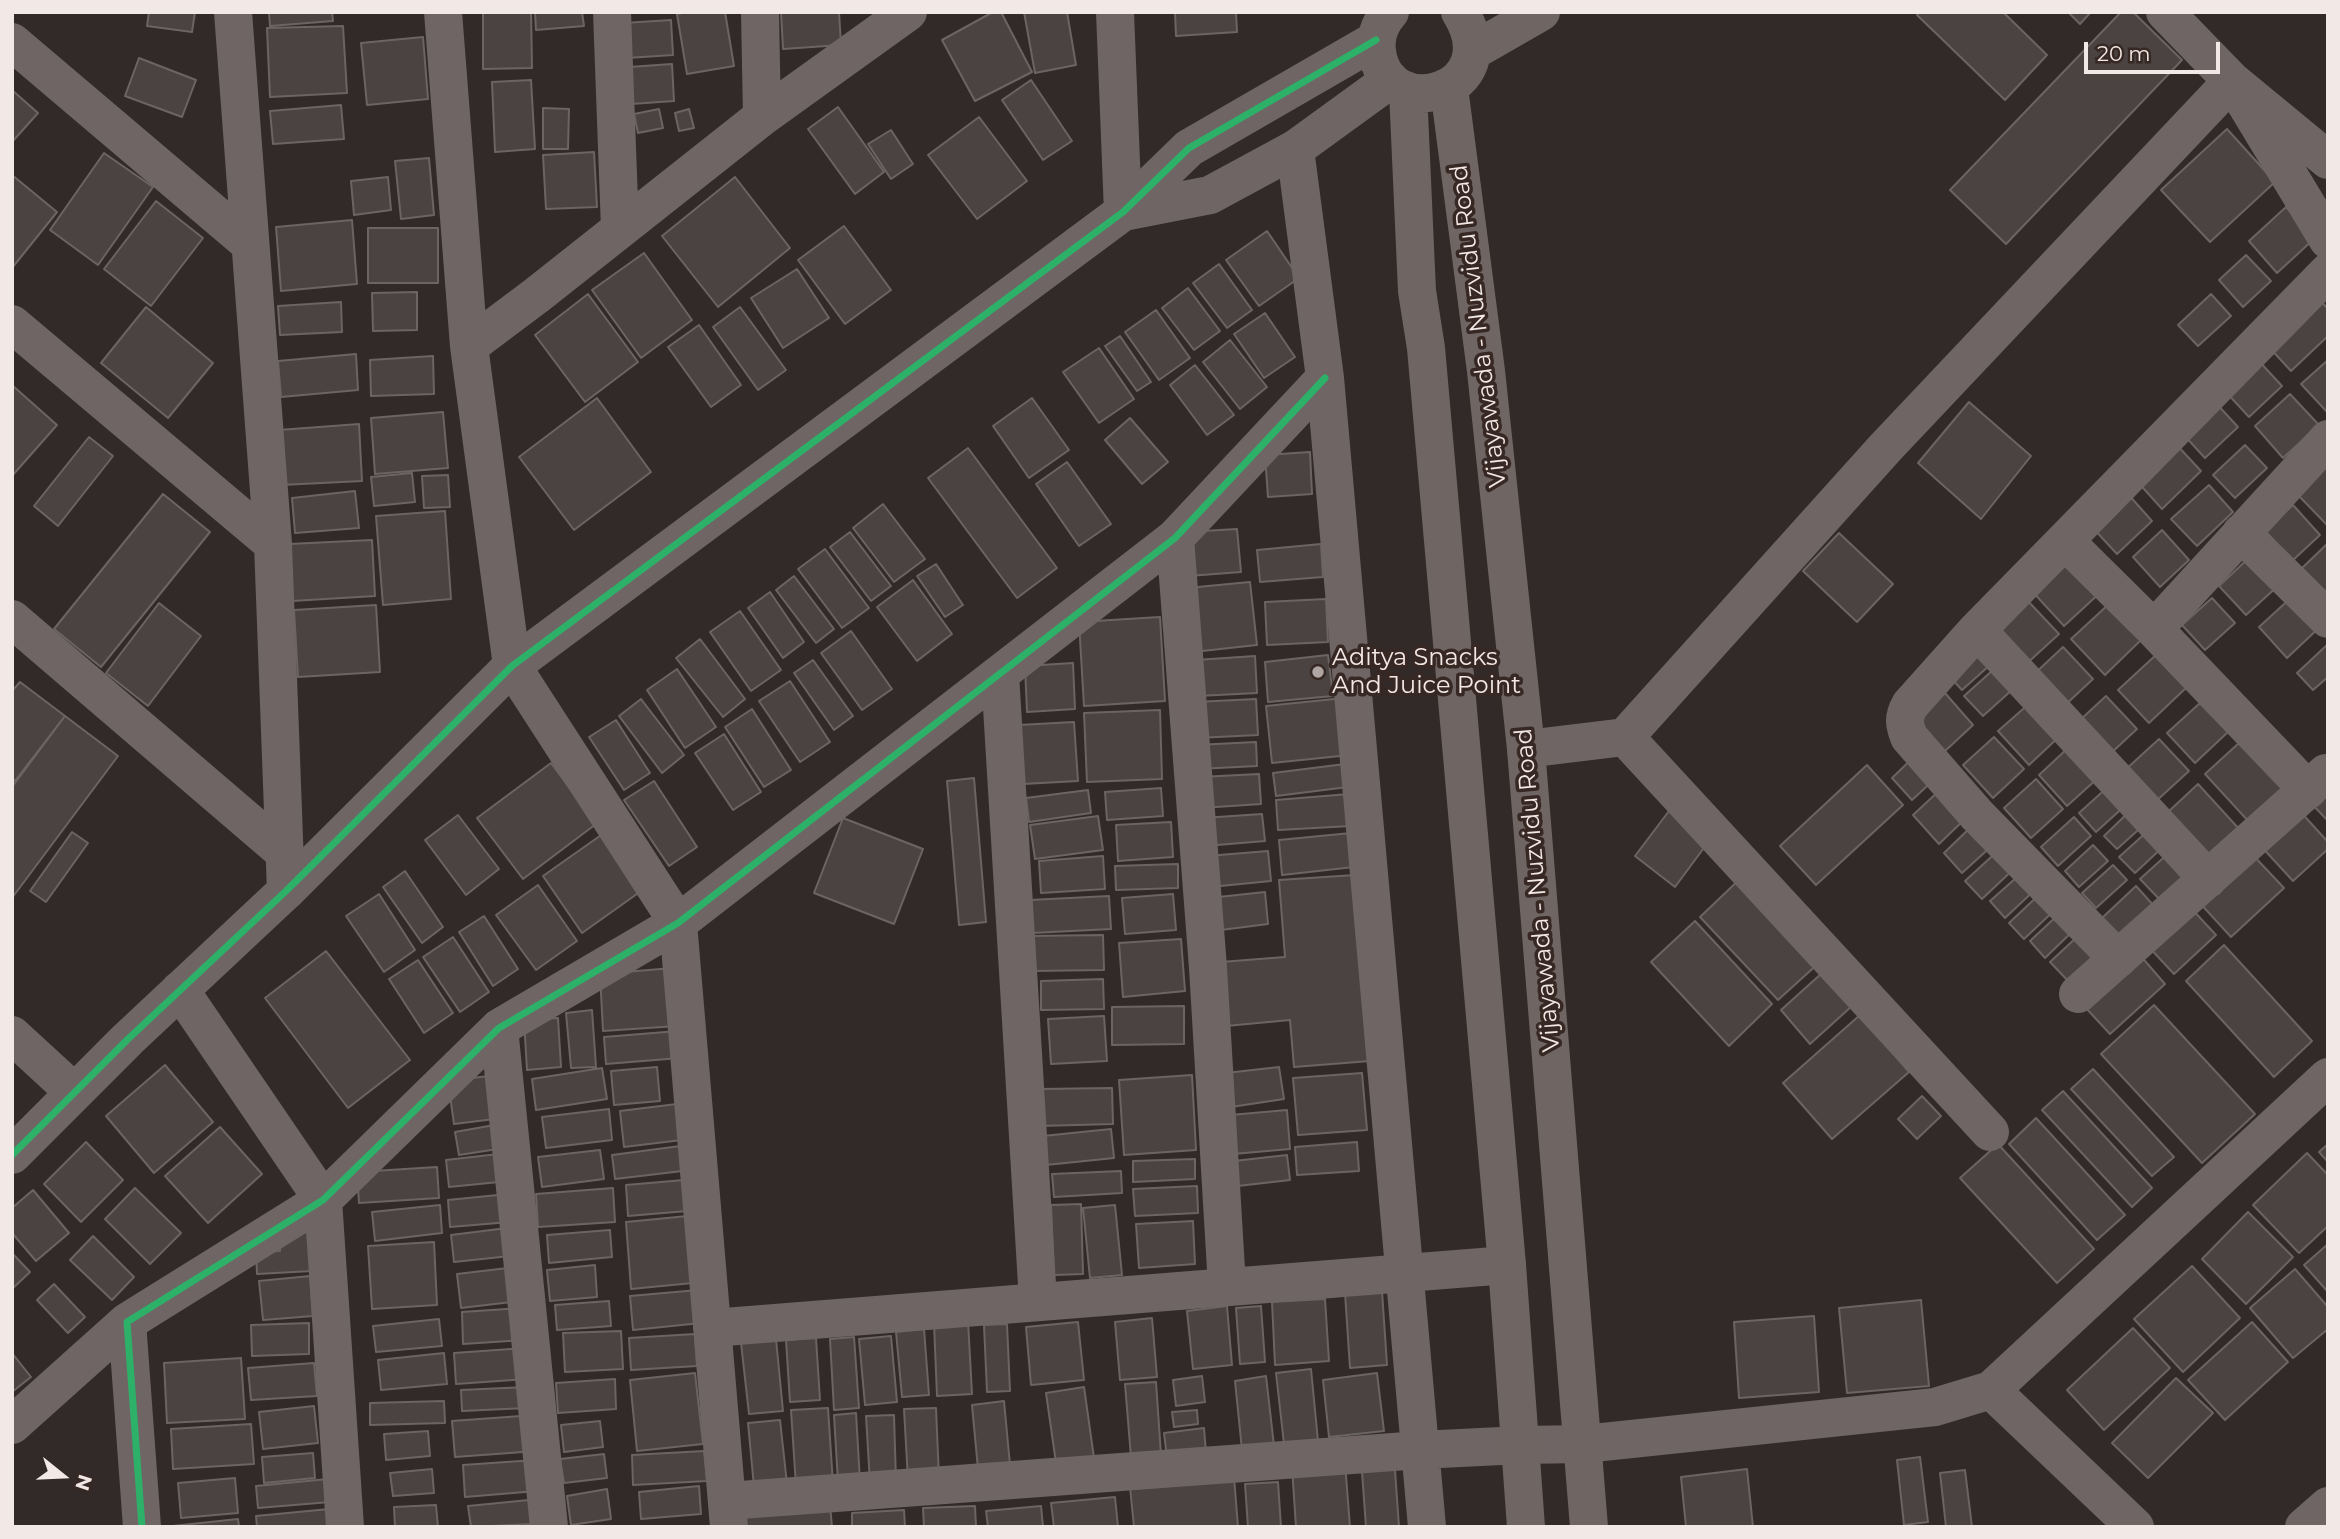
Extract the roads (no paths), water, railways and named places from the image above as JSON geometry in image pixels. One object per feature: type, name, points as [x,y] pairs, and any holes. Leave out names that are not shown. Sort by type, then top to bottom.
[{"type":"main road","points":[[1383,21],[1378,62],[1399,86],[1429,94],[1449,88],[1465,72],[1473,51],[1471,29],[1460,12]]},
{"type":"main road","points":[[1473,51],[1541,12]]},
{"type":"main road","name":"Vijayawada - Nuzvidu Road","points":[[1399,86],[1417,291],[1426,348],[1507,1265],[1527,1527]]},
{"type":"main road","name":"Vijayawada - Nuzvidu Road","points":[[1449,88],[1486,371],[1526,749],[1589,1527]]},
{"type":"street","points":[[233,12],[273,544],[286,891]]},
{"type":"street","points":[[443,12],[469,346],[512,666],[678,923],[728,1514],[1420,1450],[1584,1444],[1935,1407],[1992,1390],[2328,1077]]},
{"type":"street","points":[[612,12],[620,229]]},
{"type":"street","points":[[760,12],[762,117]]},
{"type":"street","points":[[469,346],[762,117],[908,12]]},
{"type":"street","points":[[1115,12],[1123,212]]},
{"type":"street","points":[[2165,12],[2232,81],[2328,160]]},
{"type":"street","points":[[12,1155],[180,990],[286,891],[512,666],[1123,212],[1189,148],[1383,21]]},
{"type":"street","points":[[12,41],[250,244]]},
{"type":"street","points":[[2232,81],[2328,240]]},
{"type":"street","points":[[1526,749],[1625,737],[1886,447],[2232,81]]},
{"type":"street","points":[[1123,212],[1210,195],[1295,149],[1399,86]]},
{"type":"street","points":[[1295,149],[1325,378],[1427,1527]]},
{"type":"street","points":[[2118,959],[1978,815],[1909,737],[1904,725],[1904,715],[1977,630],[2328,272]]},
{"type":"street","points":[[12,324],[273,544]]},
{"type":"street","points":[[12,1425],[127,1322],[323,1200],[499,1028],[678,923],[1175,538],[1325,378]]},
{"type":"street","points":[[2154,629],[2327,443]]},
{"type":"street","points":[[2241,533],[2328,619]]},
{"type":"street","points":[[1175,538],[1208,968],[1227,1286]]},
{"type":"street","points":[[2065,541],[2154,629],[2318,781],[2078,994]]},
{"type":"street","points":[[12,619],[285,853]]},
{"type":"street","points":[[1977,630],[2208,879]]},
{"type":"street","points":[[1000,674],[1038,1301]]},
{"type":"street","points":[[1625,737],[1990,1132]]},
{"type":"street","points":[[180,990],[323,1200],[345,1527]]},
{"type":"street","points":[[499,1028],[550,1527]]},
{"type":"street","points":[[12,1035],[74,1093]]},
{"type":"street","points":[[712,1328],[1507,1265]]},
{"type":"street","points":[[127,1322],[142,1527]]},
{"type":"street","points":[[1992,1390],[2135,1527]]},
{"type":"street","points":[[2304,1527],[2328,1506]]},
{"type":"place","name":"Aditya Snacks And Juice Point","points":[[1318,672]]}]
